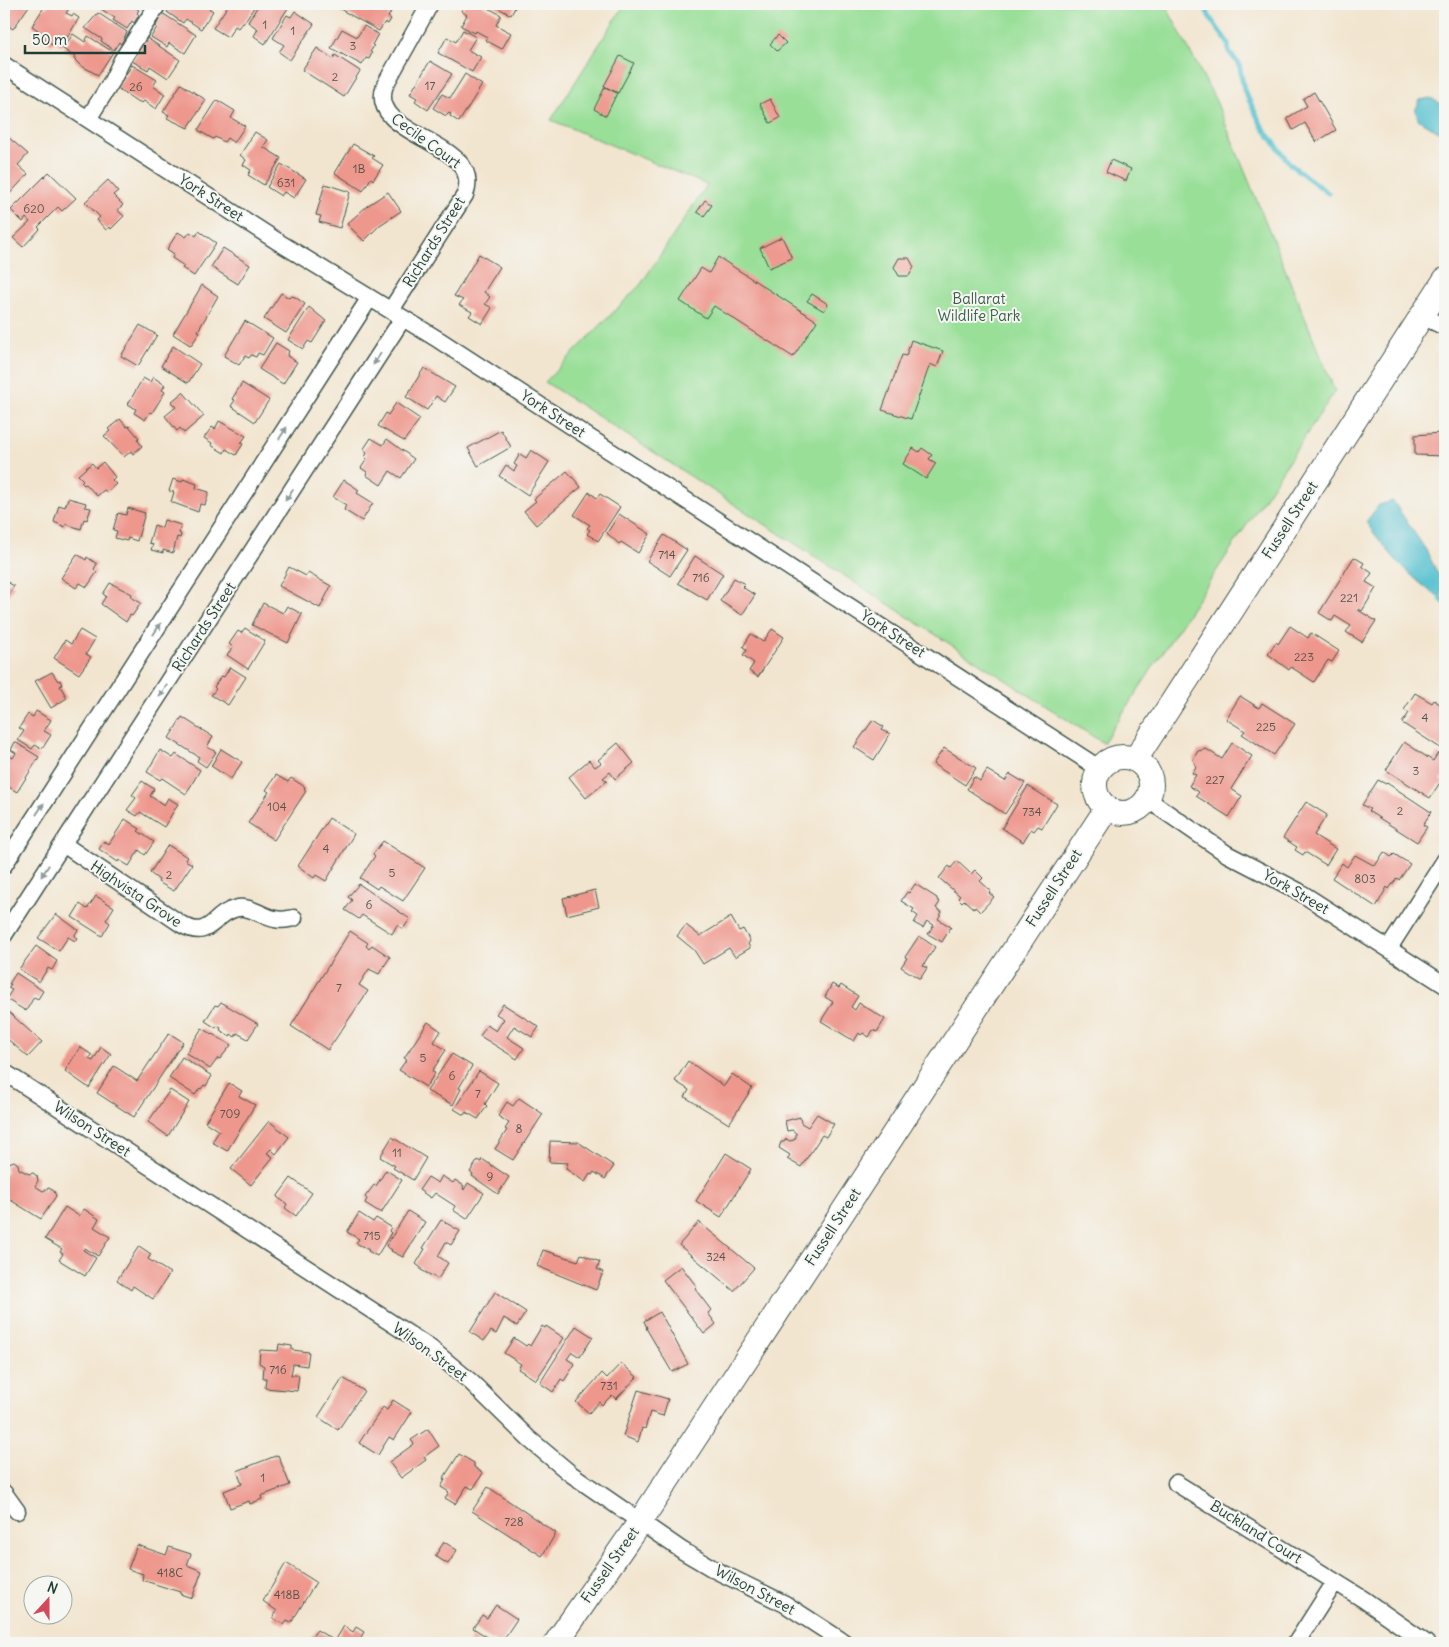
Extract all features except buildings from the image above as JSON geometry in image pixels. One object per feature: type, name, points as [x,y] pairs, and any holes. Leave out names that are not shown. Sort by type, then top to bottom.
[{"type":"street","points":[[85,117],[109,74],[122,60],[158,4]]},
{"type":"street","name":"Cecile Court","points":[[430,4],[385,85],[382,94],[383,102],[390,116],[451,156],[465,170]]},
{"type":"street","name":"York Street","points":[[4,64],[743,536],[1100,769]]},
{"type":"street","name":"Richards Street","points":[[4,935],[397,314],[464,195],[468,184],[468,176],[465,170]]},
{"type":"street","name":"Fussell Street","points":[[1135,760],[1445,280]]},
{"type":"street","points":[[4,864],[370,299]]},
{"type":"street","points":[[1422,316],[1445,327]]},
{"type":"street","points":[[1128,757],[1142,764],[1150,777],[1151,785],[1147,799],[1136,810],[1129,812],[1122,813],[1107,808],[1096,794],[1096,777],[1100,769],[1112,759],[1128,757]]},
{"type":"street","name":"York Street","points":[[1147,799],[1227,854],[1298,891],[1445,985]]},
{"type":"street","name":"Fussell Street","points":[[556,1643],[640,1522],[1107,808]]},
{"type":"street","name":"Highvista Grove","points":[[63,844],[181,924],[194,930],[201,930],[223,914],[240,908],[248,909],[274,919],[294,918]]},
{"type":"street","points":[[1389,948],[1445,860]]},
{"type":"street","name":"Wilson Street","points":[[4,1072],[430,1348],[472,1382],[547,1456],[640,1522],[717,1570],[785,1604],[846,1643]]},
{"type":"street","name":"Buckland Court","points":[[1176,1482],[1363,1599],[1426,1643]]},
{"type":"street","points":[[4,1493],[17,1510]]},
{"type":"street","points":[[1296,1643],[1336,1582]]},
{"type":"green space","name":"Ballarat Wildlife Park","points":[[625,4],[1165,4],[1216,101],[1335,391],[1103,743],[545,382],[641,284],[707,185],[551,120]]},
{"type":"water","points":[[1430,98],[1445,106],[1445,136],[1419,120],[1415,111],[1420,100]]},
{"type":"water","points":[[1393,501],[1426,550],[1443,584],[1441,599],[1419,583],[1400,564],[1366,522],[1379,505]]},
{"type":"waterway","points":[[1206,4],[1205,7],[1210,18],[1228,43],[1229,52],[1239,64],[1244,90],[1262,126],[1291,165],[1328,193]]},
{"type":"waterway","points":[[1441,599],[1445,603]]}]
